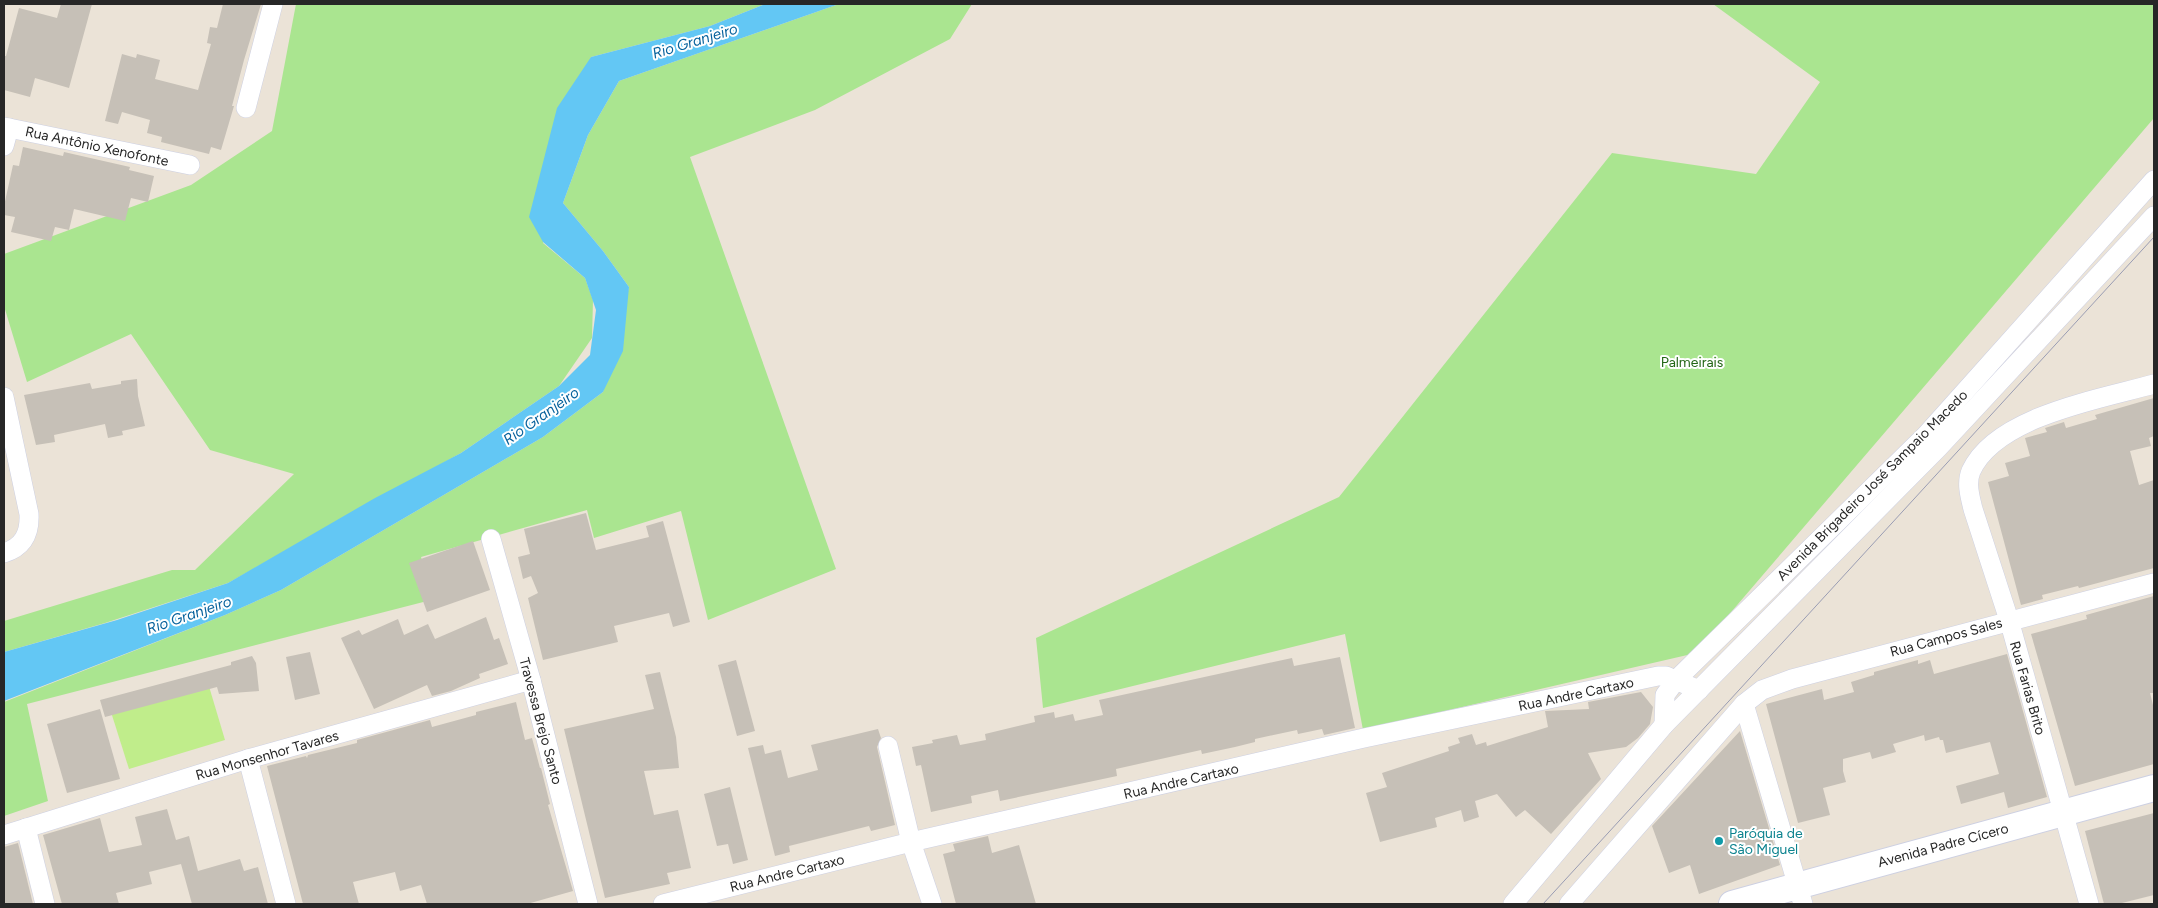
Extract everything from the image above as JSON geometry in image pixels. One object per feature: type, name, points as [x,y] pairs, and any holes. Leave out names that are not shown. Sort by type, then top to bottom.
[{"type":"main road","name":"Avenida Padre Cícero","points":[[1732,904],[1800,895],[2063,812],[2154,788]]},
{"type":"street","points":[[246,108],[273,4]]},
{"type":"street","name":"Rua Antônio Xenofonte","points":[[5,134],[190,165]]},
{"type":"street","name":"Avenida Brigadeiro José Sampaio Macedo","points":[[1664,725],[1666,695],[1676,680],[1926,435],[2154,180]]},
{"type":"street","name":"Avenida Brigadeiro José Sampaio Macedo","points":[[1513,904],[1664,725],[1932,454],[2154,216]]},
{"type":"street","points":[[2043,305],[2058,319]]},
{"type":"street","name":"Rua Farias Brito","points":[[2089,904],[2008,620],[1973,509],[1969,490],[1971,472],[1993,443],[2032,420],[2154,384]]},
{"type":"street","points":[[4,397],[30,514],[30,526],[22,543],[17,548],[4,553]]},
{"type":"street","name":"Travessa Brejo Santo","points":[[490,539],[531,680],[588,904]]},
{"type":"street","name":"Rua Campos Sales","points":[[1744,704],[1762,690],[1781,682],[2008,620],[2154,583]]},
{"type":"street","name":"Rua Andre Cartaxo","points":[[663,904],[911,842],[1364,738],[1658,676],[1666,676],[1699,690]]},
{"type":"street","name":"Rua Monsenhor Tavares","points":[[4,835],[248,759],[531,680]]},
{"type":"street","points":[[1744,704],[1800,895]]},
{"type":"street","points":[[1569,904],[1744,704]]},
{"type":"street","points":[[888,746],[911,842],[932,904]]},
{"type":"street","points":[[248,759],[286,904]]},
{"type":"street","points":[[26,828],[45,904]]},
{"type":"green space","points":[[296,4],[765,4],[710,26],[591,57],[543,243],[585,278],[593,300],[592,338],[559,386],[461,453],[228,583],[105,623],[4,652],[4,621],[172,570],[195,570],[294,474],[210,450],[131,334],[27,382],[4,306],[4,254],[191,185],[272,131]]},
{"type":"green space","points":[[839,4],[972,4],[950,39],[815,110],[690,157],[836,569],[708,620],[681,511],[594,538],[587,510],[421,557],[435,599],[27,704],[48,801],[4,816],[4,702],[225,615],[281,590],[543,437],[603,392],[629,287],[603,251],[563,203],[588,135],[619,81]]},
{"type":"green space","name":"Palmeirais","points":[[1713,4],[2154,4],[2154,118],[1696,653],[1363,730],[1345,634],[1043,708],[1036,638],[1339,497],[1612,153],[1756,174],[1820,82]]},
{"type":"green space","points":[[208,683],[225,740],[129,769],[111,712]]},
{"type":"water","name":"Rio Granjeiro","points":[[765,4],[839,4],[619,81],[588,135],[563,203],[603,251],[629,287],[623,351],[603,392],[543,437],[281,590],[225,615],[4,701],[4,652],[117,620],[228,583],[375,498],[461,453],[559,386],[590,355],[596,310],[585,278],[543,242],[529,217],[557,108],[591,57],[710,26]]},
{"type":"building","points":[[61,4],[92,4],[69,88],[35,78],[30,97],[4,90],[4,56],[6,56],[19,8],[57,18]]},
{"type":"building","points":[[223,4],[261,4],[244,60],[232,106],[234,106],[221,150],[211,147],[209,154],[161,142],[162,137],[147,133],[150,120],[122,112],[118,124],[105,121],[122,54],[136,58],[137,54],[160,60],[155,79],[198,90],[211,44],[207,43],[210,27],[217,28]]},
{"type":"building","points":[[23,147],[63,156],[64,152],[130,167],[129,170],[154,176],[148,202],[131,198],[125,221],[74,209],[69,230],[55,227],[51,241],[11,232],[15,217],[4,215],[4,206],[13,165],[19,166]]},
{"type":"building","points":[[137,379],[138,396],[145,426],[122,431],[123,435],[108,438],[105,424],[54,435],[55,442],[36,445],[24,395],[90,383],[92,389],[121,384],[121,381]]},
{"type":"building","points":[[2154,398],[2154,436],[2149,438],[2151,446],[2130,451],[2139,485],[2154,480],[2154,568],[2079,588],[2078,586],[2042,595],[2043,599],[2021,605],[1988,482],[2009,476],[2005,463],[2030,456],[2025,438],[2047,432],[2045,428],[2064,422],[2066,428],[2097,419],[2095,415]]},
{"type":"building","points":[[586,513],[596,550],[649,537],[646,526],[663,521],[690,622],[673,627],[669,613],[614,626],[618,642],[543,660],[528,598],[538,593],[531,576],[523,579],[518,557],[530,554],[524,529]]},
{"type":"building","points":[[473,541],[490,590],[427,612],[409,563]]},
{"type":"building","points":[[2154,596],[2154,693],[2150,693],[2154,709],[2154,764],[2075,786],[2031,634],[2087,619],[2086,615]]},
{"type":"building","points":[[486,617],[494,640],[499,638],[508,664],[479,674],[480,678],[451,691],[432,696],[427,685],[374,709],[341,638],[359,630],[362,635],[398,619],[404,635],[428,624],[435,639]]},
{"type":"building","points":[[310,652],[320,694],[295,700],[286,657]]},
{"type":"building","points":[[2007,654],[2047,797],[2008,808],[2004,792],[1961,804],[1956,786],[1999,774],[1990,742],[1946,753],[1943,740],[1940,740],[1939,737],[1925,741],[1924,735],[1893,744],[1896,752],[1872,759],[1870,752],[1843,759],[1843,771],[1846,782],[1823,788],[1830,815],[1798,823],[1766,704],[1822,689],[1824,700],[1854,692],[1851,682],[1874,675],[1874,672],[1918,660],[1918,664],[1930,660],[1934,674]]},
{"type":"building","points":[[252,656],[256,663],[259,691],[219,694],[217,687],[105,717],[100,700],[231,665],[231,662]]},
{"type":"building","points":[[1340,657],[1355,728],[1324,735],[1322,729],[1298,734],[1297,730],[1255,739],[1255,742],[1235,747],[1202,754],[1201,750],[1116,769],[1117,776],[1000,801],[998,790],[971,796],[972,803],[931,812],[921,765],[916,766],[912,747],[933,743],[932,740],[957,735],[960,745],[986,740],[985,734],[1035,722],[1034,716],[1054,712],[1055,718],[1073,714],[1075,721],[1103,715],[1099,700],[1292,658],[1294,666]]},
{"type":"building","points":[[736,660],[755,731],[737,736],[718,665]]},
{"type":"building","points":[[660,672],[676,737],[679,768],[644,771],[654,815],[678,810],[691,868],[667,873],[670,884],[605,898],[564,729],[654,709],[645,675]]},
{"type":"building","points":[[1641,692],[1653,707],[1650,724],[1638,738],[1626,747],[1588,753],[1601,779],[1551,834],[1525,810],[1516,817],[1497,794],[1475,801],[1479,817],[1464,822],[1461,810],[1435,818],[1437,827],[1380,842],[1366,793],[1387,787],[1382,773],[1449,751],[1448,747],[1460,743],[1458,738],[1472,734],[1476,745],[1486,742],[1487,746],[1548,727],[1545,711],[1589,709],[1588,702]]},
{"type":"building","points":[[516,702],[525,740],[532,738],[550,804],[548,805],[573,891],[527,904],[427,904],[421,885],[400,891],[395,872],[353,882],[359,904],[303,904],[267,766],[306,756],[307,758],[308,755],[357,743],[357,740],[430,720],[432,727],[476,715],[476,712]]},
{"type":"building","points":[[100,709],[120,779],[67,793],[47,724]]},
{"type":"building","points":[[878,729],[881,738],[877,747],[895,825],[871,831],[869,826],[789,846],[790,852],[775,856],[748,748],[763,745],[765,754],[781,750],[788,778],[818,770],[811,745]]},
{"type":"building","points":[[1740,731],[1780,865],[1699,894],[1690,865],[1669,873],[1652,826]]},
{"type":"building","points":[[730,787],[748,860],[733,864],[728,844],[717,846],[704,794]]},
{"type":"building","points":[[167,809],[176,840],[189,836],[198,871],[240,859],[244,871],[258,867],[268,904],[192,904],[181,864],[149,872],[152,884],[116,893],[119,904],[62,904],[43,835],[100,818],[109,852],[142,845],[135,817]]},
{"type":"building","points":[[2154,813],[2154,895],[2118,904],[2104,904],[2085,831]]},
{"type":"building","points":[[988,836],[992,853],[1019,845],[1036,904],[956,904],[943,854],[955,851],[953,844]]},
{"type":"building","points":[[18,843],[33,904],[4,904],[4,847]]},
{"type":"tram line","points":[[1543,904],[2154,237]]},
{"type":"place","name":"Paróquia de São Miguel","points":[[1719,841]]}]
